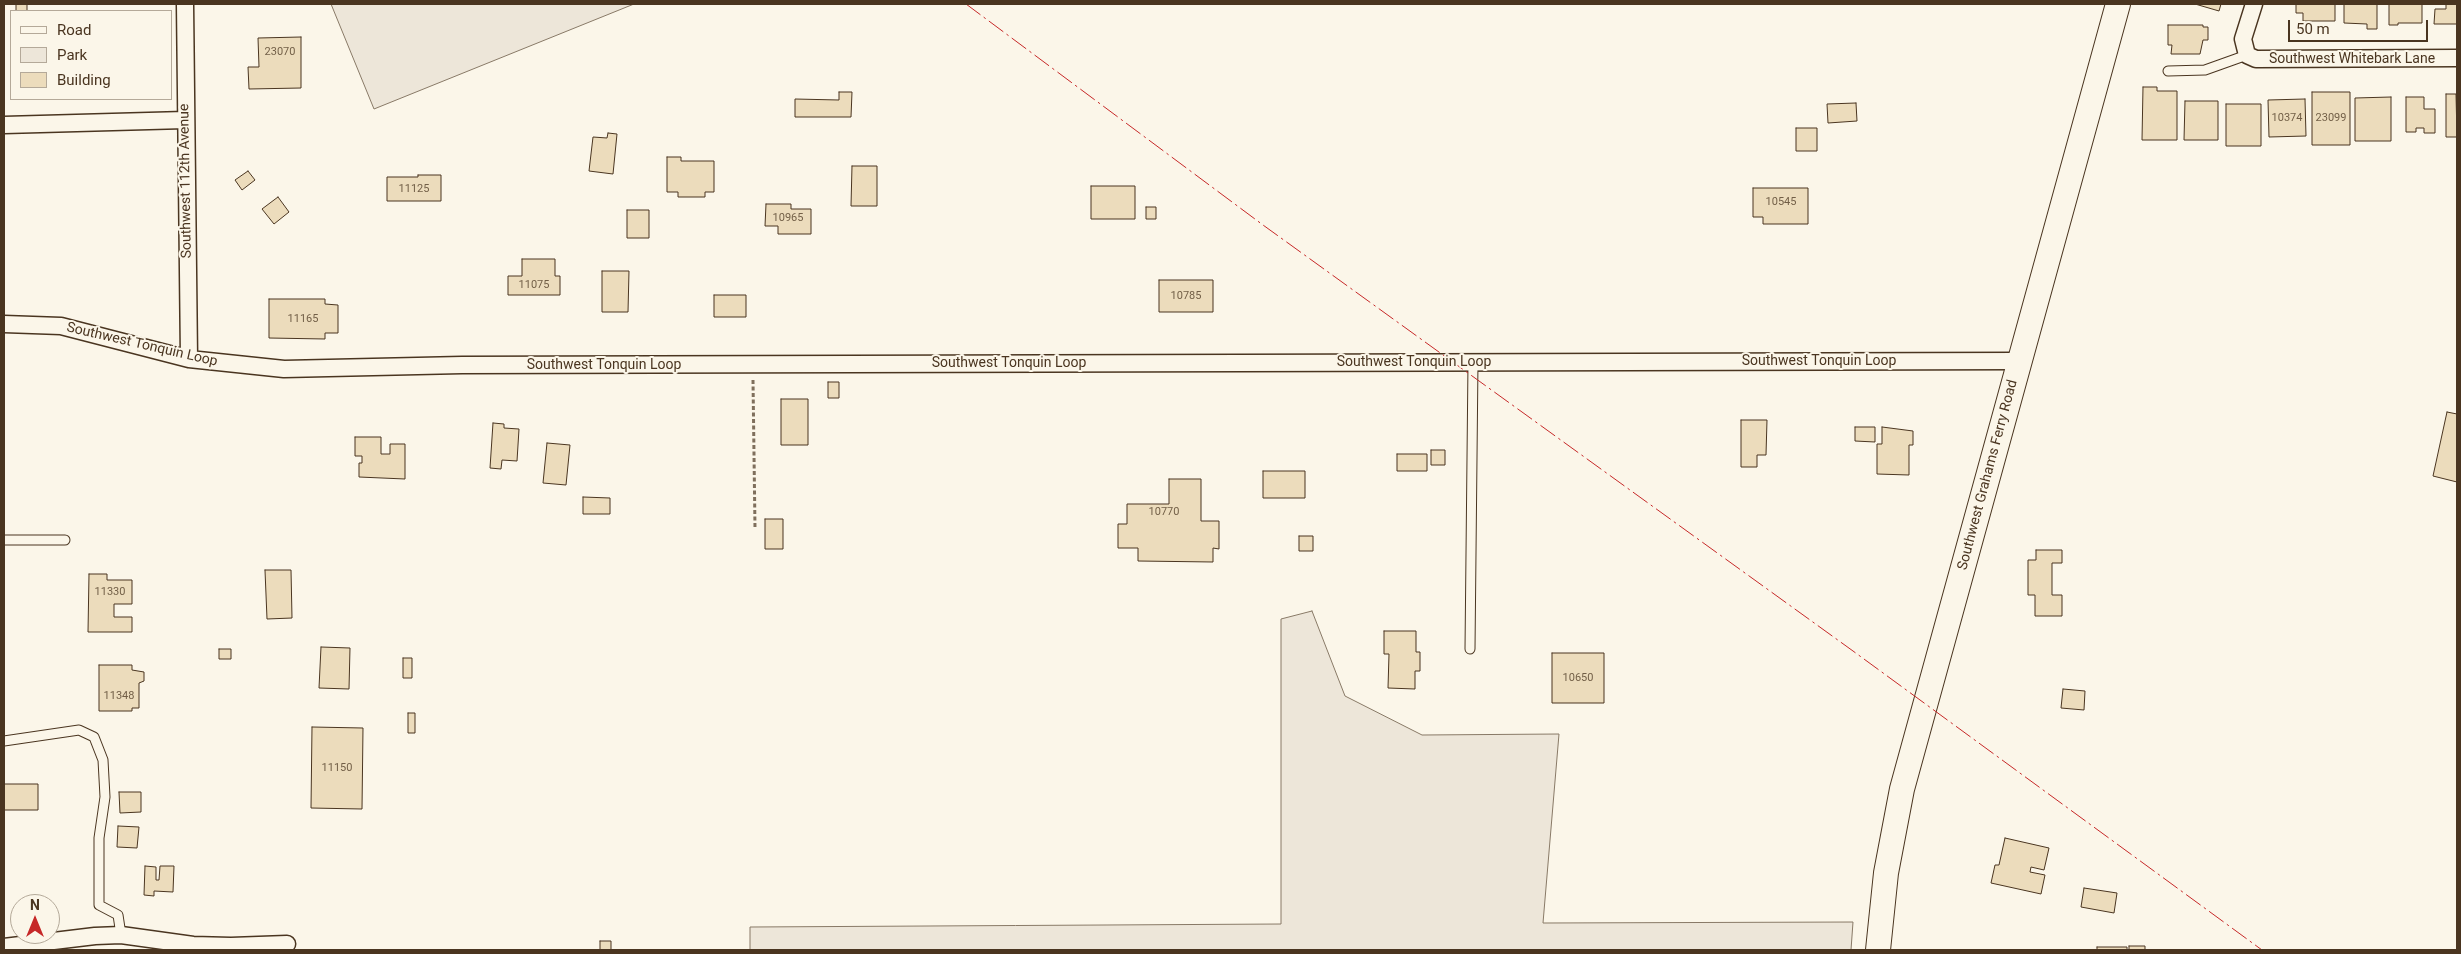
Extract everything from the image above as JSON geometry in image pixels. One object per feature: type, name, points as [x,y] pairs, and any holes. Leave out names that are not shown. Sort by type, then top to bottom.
[{"type":"street","name":"Southwest 112th Avenue","points":[[184,4],[189,359]]},
{"type":"street","name":"Southwest Grahams Ferry Road","points":[[1878,950],[1886,873],[1902,789],[2118,4]]},
{"type":"street","points":[[2247,55],[2243,39],[2254,4]]},
{"type":"street","name":"Southwest Whitebark Lane","points":[[2247,55],[2256,59],[2457,58]]},
{"type":"street","points":[[4,125],[185,120]]},
{"type":"street","name":"Southwest Tonquin Loop","points":[[4,324],[61,326],[189,359],[284,369],[753,364],[2019,361]]},
{"type":"street","points":[[4,947],[95,936],[121,935],[193,945],[287,944]]},
{"type":"lane","points":[[2168,71],[2205,70],[2247,55]]},
{"type":"lane","points":[[1470,649],[1473,362]]},
{"type":"lane","points":[[4,540],[65,540]]},
{"type":"lane","points":[[4,741],[79,730],[94,737],[103,760],[105,797],[99,838],[99,905],[118,914],[121,935]]},
{"type":"path","points":[[753,364],[755,528]]},
{"type":"green space","points":[[331,4],[634,4],[374,109]]},
{"type":"green space","points":[[1312,611],[1345,696],[1422,735],[1559,734],[1543,923],[1853,922],[1851,950],[750,950],[750,927],[1281,924],[1281,619]]},
{"type":"building","points":[[16,4],[27,4],[27,10],[16,10]]},
{"type":"building","points":[[2195,4],[2221,4],[2219,11]]},
{"type":"building","points":[[2296,4],[2335,4],[2335,21],[2303,21],[2303,13],[2296,13]]},
{"type":"building","points":[[2344,4],[2377,4],[2377,29],[2367,29],[2367,24],[2344,23]]},
{"type":"building","points":[[2389,4],[2422,4],[2422,23],[2389,25]]},
{"type":"building","points":[[2446,4],[2457,4],[2457,24],[2434,24],[2435,9],[2446,9]]},
{"type":"building","points":[[2168,25],[2203,25],[2203,27],[2208,27],[2208,40],[2203,40],[2200,54],[2171,54],[2172,45],[2168,45]]},
{"type":"building","points":[[301,37],[301,88],[249,89],[248,67],[259,67],[258,38]]},
{"type":"building","points":[[2143,87],[2157,87],[2157,91],[2177,91],[2177,140],[2142,140]]},
{"type":"building","points":[[839,92],[852,92],[851,117],[795,117],[795,99],[839,100]]},
{"type":"building","points":[[2312,92],[2350,92],[2350,145],[2312,145]]},
{"type":"building","points":[[2446,94],[2456,94],[2457,137],[2446,137]]},
{"type":"building","points":[[2391,97],[2391,141],[2355,141],[2355,98]]},
{"type":"building","points":[[2406,97],[2424,97],[2424,109],[2435,109],[2435,133],[2424,133],[2424,128],[2416,128],[2416,132],[2406,132]]},
{"type":"building","points":[[2305,99],[2306,136],[2269,137],[2268,100]]},
{"type":"building","points":[[2185,101],[2218,101],[2218,140],[2184,140]]},
{"type":"building","points":[[1856,103],[1857,121],[1828,123],[1827,104]]},
{"type":"building","points":[[2226,104],[2261,104],[2261,146],[2226,146]]},
{"type":"building","points":[[1796,128],[1817,128],[1817,151],[1796,151]]},
{"type":"building","points":[[608,133],[617,134],[613,174],[589,171],[593,137],[607,138]]},
{"type":"building","points":[[667,157],[681,157],[681,161],[714,161],[714,192],[705,192],[705,197],[678,197],[678,192],[667,192]]},
{"type":"building","points":[[852,166],[877,166],[877,206],[851,206]]},
{"type":"building","points":[[248,171],[255,180],[242,190],[235,180]]},
{"type":"building","points":[[418,175],[441,175],[441,201],[387,201],[387,177],[418,177]]},
{"type":"building","points":[[1091,186],[1135,186],[1135,219],[1091,219]]},
{"type":"building","points":[[1753,188],[1808,188],[1808,224],[1763,224],[1763,217],[1753,217]]},
{"type":"building","points":[[278,197],[289,212],[274,224],[262,209]]},
{"type":"building","points":[[766,204],[791,204],[791,209],[811,209],[811,234],[778,234],[778,226],[765,226]]},
{"type":"building","points":[[1146,207],[1156,207],[1156,219],[1146,219]]},
{"type":"building","points":[[627,210],[649,210],[649,238],[627,238]]},
{"type":"building","points":[[522,259],[555,259],[555,276],[560,276],[560,295],[508,295],[508,276],[522,276]]},
{"type":"building","points":[[602,271],[629,271],[628,312],[602,312]]},
{"type":"building","points":[[1159,280],[1213,280],[1213,312],[1159,312]]},
{"type":"building","points":[[714,295],[746,295],[746,317],[714,317]]},
{"type":"building","points":[[269,299],[325,299],[325,304],[338,305],[338,333],[325,333],[325,339],[269,338]]},
{"type":"building","points":[[828,382],[839,382],[839,398],[828,398]]},
{"type":"building","points":[[781,399],[808,399],[808,445],[781,445]]},
{"type":"building","points":[[2447,412],[2457,414],[2457,482],[2433,476]]},
{"type":"building","points":[[1741,420],[1767,420],[1766,455],[1757,455],[1757,467],[1741,467]]},
{"type":"building","points":[[493,423],[504,424],[504,428],[519,429],[517,461],[502,460],[501,469],[490,468]]},
{"type":"building","points":[[1855,427],[1875,427],[1875,442],[1855,441]]},
{"type":"building","points":[[1882,427],[1913,431],[1913,445],[1909,445],[1909,475],[1877,474],[1877,444],[1882,444]]},
{"type":"building","points":[[355,437],[381,437],[381,454],[390,454],[390,444],[405,444],[405,479],[359,477],[359,463],[362,463],[362,456],[355,456]]},
{"type":"building","points":[[547,443],[570,445],[566,485],[543,483]]},
{"type":"building","points":[[1431,450],[1445,450],[1445,465],[1431,465]]},
{"type":"building","points":[[1397,454],[1427,454],[1427,471],[1397,471]]},
{"type":"building","points":[[1263,471],[1305,471],[1305,498],[1263,498]]},
{"type":"building","points":[[1169,479],[1201,479],[1201,521],[1219,521],[1219,549],[1213,548],[1213,562],[1138,561],[1138,548],[1118,548],[1118,524],[1127,524],[1127,504],[1169,504]]},
{"type":"building","points":[[583,497],[610,498],[610,514],[583,514]]},
{"type":"building","points":[[765,519],[783,519],[783,549],[765,549]]},
{"type":"building","points":[[1299,536],[1313,536],[1313,551],[1299,551]]},
{"type":"building","points":[[2036,550],[2062,550],[2062,563],[2052,563],[2052,595],[2062,595],[2062,616],[2035,616],[2035,595],[2028,595],[2028,560],[2036,560]]},
{"type":"building","points":[[265,570],[291,570],[292,618],[267,619]]},
{"type":"building","points":[[89,574],[107,574],[107,580],[132,580],[132,604],[114,604],[114,617],[132,617],[132,632],[88,632]]},
{"type":"building","points":[[1384,631],[1416,631],[1416,652],[1420,652],[1420,671],[1415,671],[1415,689],[1388,688],[1389,654],[1384,654]]},
{"type":"building","points":[[321,647],[350,648],[349,689],[319,688]]},
{"type":"building","points":[[219,649],[231,649],[231,659],[219,659]]},
{"type":"building","points":[[1552,653],[1604,653],[1604,703],[1552,703]]},
{"type":"building","points":[[403,658],[412,658],[412,678],[403,678]]},
{"type":"building","points":[[99,665],[132,665],[132,670],[144,672],[144,681],[139,683],[139,708],[132,708],[132,711],[99,711]]},
{"type":"building","points":[[2063,689],[2085,691],[2084,710],[2061,708]]},
{"type":"building","points":[[408,713],[415,713],[415,733],[408,733]]},
{"type":"building","points":[[312,727],[363,728],[362,809],[311,808]]},
{"type":"building","points":[[4,784],[38,784],[38,810],[4,810]]},
{"type":"building","points":[[119,792],[141,792],[141,812],[120,813]]},
{"type":"building","points":[[118,826],[139,827],[137,848],[117,847]]},
{"type":"building","points":[[2005,838],[2049,848],[2044,870],[2031,867],[2030,872],[2045,875],[2041,894],[1991,883],[1995,865],[1999,865]]},
{"type":"building","points":[[145,866],[156,867],[156,880],[159,880],[160,866],[174,866],[173,892],[154,891],[154,896],[144,895]]},
{"type":"building","points":[[2084,888],[2117,893],[2114,913],[2081,907]]},
{"type":"building","points":[[600,941],[611,941],[611,950],[600,950]]},
{"type":"building","points":[[2129,946],[2145,946],[2145,950],[2129,950]]},
{"type":"building","points":[[2097,947],[2127,947],[2127,950],[2097,950]]},
{"type":"power","points":[[966,4],[1263,225],[1853,651],[2262,950]]}]
